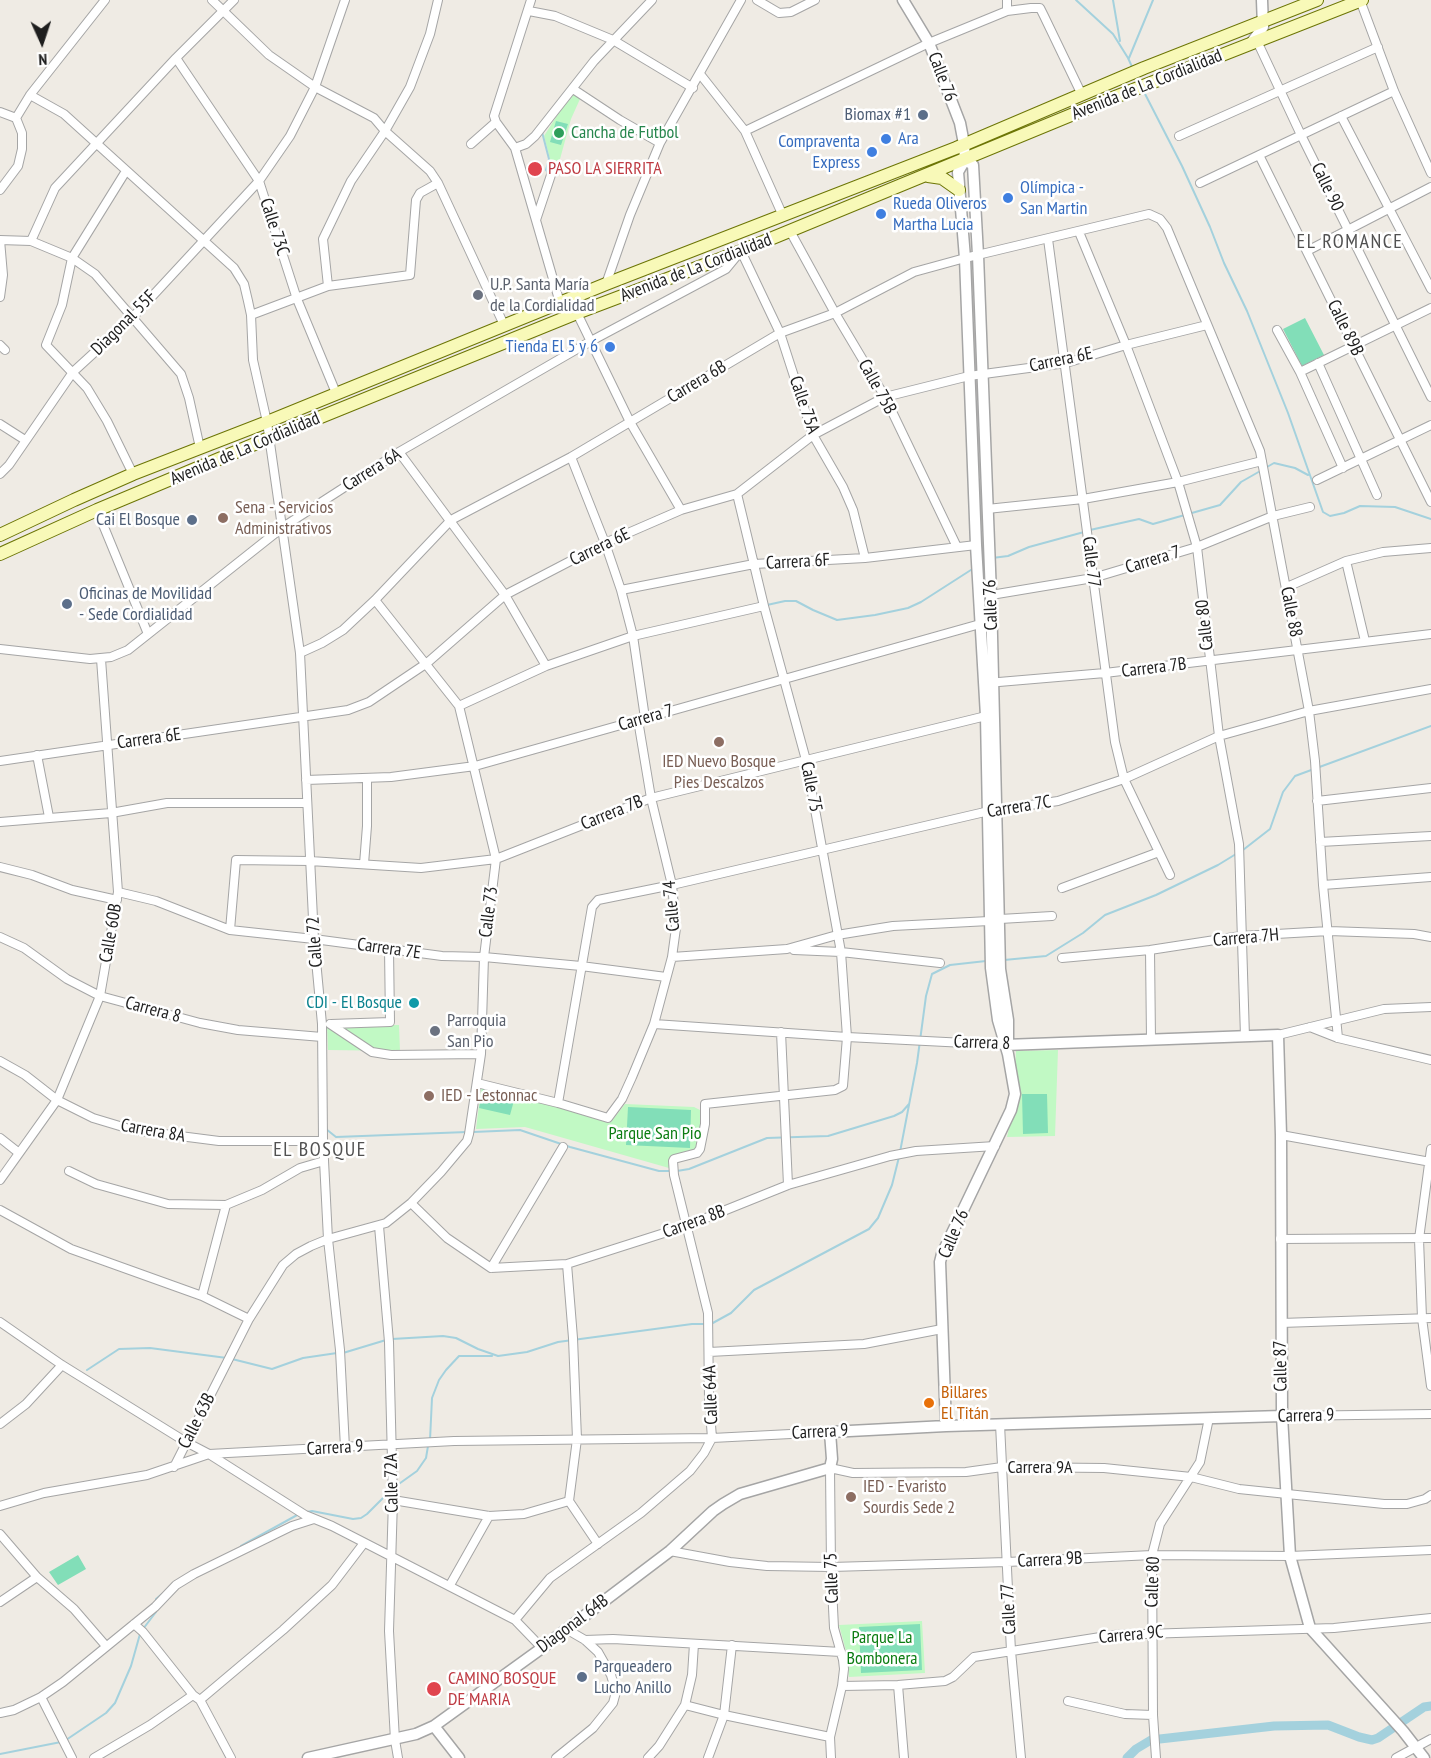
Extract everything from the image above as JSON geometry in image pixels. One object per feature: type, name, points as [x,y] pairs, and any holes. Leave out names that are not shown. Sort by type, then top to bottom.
[{"type":"main road","name":"Avenida de La Cordialidad","points":[[0,535],[133,474],[606,284],[964,144],[1144,68],[1317,0]]},
{"type":"main road","name":"Avenida de La Cordialidad","points":[[0,554],[97,510],[269,438],[577,313],[741,251],[1361,0]]},
{"type":"main road","points":[[927,176],[942,178],[959,189]]},
{"type":"street","points":[[16,118],[30,95],[105,0]]},
{"type":"street","points":[[212,0],[269,55],[315,87],[374,118],[385,131],[430,171],[438,183],[504,325]]},
{"type":"street","points":[[31,241],[55,188],[176,58],[234,0]]},
{"type":"street","name":"Calle 73C","points":[[336,393],[297,298],[259,181],[290,136],[315,87],[345,0]]},
{"type":"street","points":[[328,286],[323,239],[351,182],[385,131],[410,87],[430,34],[438,0]]},
{"type":"street","points":[[531,0],[495,111],[496,122],[515,148],[560,303]]},
{"type":"street","points":[[515,148],[526,144],[535,136],[594,61],[652,0]]},
{"type":"street","points":[[606,284],[630,215],[660,143],[741,0]]},
{"type":"street","points":[[757,0],[779,13],[791,12],[814,0]]},
{"type":"street","name":"Calle 76","points":[[903,0],[929,44],[960,123],[964,144],[965,160],[958,172],[965,258],[980,624],[988,683],[996,968],[1008,1020],[1007,1048],[1015,1094],[1011,1110],[995,1146],[940,1262],[946,1426]]},
{"type":"street","points":[[1007,0],[1007,11]]},
{"type":"street","points":[[1255,41],[1261,32],[1263,21],[1262,0]]},
{"type":"street","points":[[1361,0],[1394,91],[1431,173]]},
{"type":"street","points":[[745,130],[929,44],[1007,11],[1040,8],[1082,95]]},
{"type":"street","points":[[529,11],[555,16],[613,40],[693,88]]},
{"type":"street","name":"Calle 90","points":[[1255,41],[1431,397]]},
{"type":"street","points":[[1179,136],[1377,47]]},
{"type":"street","points":[[176,58],[259,181]]},
{"type":"street","points":[[700,74],[745,130],[783,216]]},
{"type":"street","points":[[573,89],[660,143]]},
{"type":"street","points":[[1200,183],[1394,91]]},
{"type":"street","name":"Calle 72","points":[[30,95],[64,114],[98,142],[126,171],[234,268],[244,285],[251,315],[253,360],[267,422],[300,653],[314,939],[326,1024],[322,1037],[323,1141],[328,1239],[340,1353],[345,1448]]},
{"type":"street","points":[[0,112],[16,118],[22,133],[22,149],[18,166],[0,190]]},
{"type":"street","points":[[1341,116],[1431,289]]},
{"type":"street","points":[[471,144],[496,122]]},
{"type":"street","name":"Calle 89B","points":[[1259,155],[1431,502]]},
{"type":"street","name":"Calle 76","points":[[965,160],[973,165],[978,255],[992,595],[986,716],[993,811]]},
{"type":"street","points":[[126,171],[72,258],[63,305],[46,345],[87,388],[133,474]]},
{"type":"street","points":[[536,221],[552,172]]},
{"type":"street","name":"Diagonal 55F","points":[[0,474],[9,465],[73,372],[132,318],[259,181]]},
{"type":"street","points":[[251,315],[328,286],[410,275],[416,200],[420,193],[438,183]]},
{"type":"street","points":[[1307,251],[1431,187]]},
{"type":"street","name":"Carrera 6B","points":[[300,653],[322,644],[343,630],[375,600],[451,520],[571,457],[780,333],[835,313],[914,272],[1149,214]]},
{"type":"street","name":"Calle 88","points":[[1149,214],[1160,219],[1167,228],[1260,451],[1287,587],[1316,761],[1323,885],[1338,1038]]},
{"type":"street","name":"Calle 75B","points":[[790,231],[885,397],[957,547]]},
{"type":"street","name":"Calle 80","points":[[1079,231],[1126,345],[1178,482],[1197,548],[1219,736],[1239,844],[1245,1037]]},
{"type":"street","name":"Calle 77","points":[[1048,239],[1115,742],[1124,779],[1170,875]]},
{"type":"street","points":[[0,297],[3,275],[0,240],[31,241],[72,258],[95,274],[181,374],[200,448]]},
{"type":"street","name":"Calle 75A","points":[[741,251],[780,333],[813,435],[843,487],[853,510],[865,558]]},
{"type":"street","name":"Carrera 6A","points":[[0,649],[101,658],[128,650],[283,527],[399,452],[591,341],[726,269],[741,251]]},
{"type":"street","points":[[1300,372],[1431,308]]},
{"type":"street","points":[[577,313],[630,422],[681,510]]},
{"type":"street","name":"Carrera 6E","points":[[0,761],[348,710],[369,702],[427,663],[505,596],[605,543],[681,510],[737,494],[813,435],[885,397],[969,376],[1065,363],[1207,325]]},
{"type":"street","points":[[1277,330],[1300,372],[1342,468]]},
{"type":"street","points":[[1318,363],[1377,495]]},
{"type":"street","points":[[0,424],[25,440]]},
{"type":"street","points":[[1317,480],[1431,425]]},
{"type":"street","points":[[399,452],[505,596],[546,666]]},
{"type":"street","name":"Calle 74","points":[[558,1103],[606,1118],[610,1117],[622,1099],[654,1024],[672,957],[676,928],[672,885],[651,798],[633,636],[605,543],[571,457]]},
{"type":"street","points":[[987,509],[1083,499],[1178,482],[1262,461]]},
{"type":"street","name":"Calle 75","points":[[737,494],[764,606],[806,760],[841,952],[847,1037],[843,1086],[835,1090],[784,1095]]},
{"type":"street","name":"Carrera 7","points":[[992,595],[1093,578],[1197,548],[1273,516],[1310,507]]},
{"type":"street","points":[[97,510],[148,634]]},
{"type":"street","name":"Carrera 6F","points":[[621,590],[754,564],[865,558],[976,545]]},
{"type":"street","points":[[1287,587],[1346,561],[1383,552],[1431,548]]},
{"type":"street","points":[[1346,561],[1365,640]]},
{"type":"street","name":"Calle 73","points":[[375,600],[459,706],[496,859],[484,957],[481,1054],[467,1141],[411,1203],[382,1224]]},
{"type":"street","points":[[459,706],[546,666],[633,636],[764,606]]},
{"type":"street","name":"Carrera 7","points":[[306,780],[367,778],[475,766],[980,624]]},
{"type":"street","name":"Carrera 7B","points":[[988,683],[1105,673],[1365,640],[1431,634]]},
{"type":"street","name":"Calle 60B","points":[[0,1180],[57,1100],[99,996],[117,896],[101,658]]},
{"type":"street","name":"Carrera 7C","points":[[581,966],[592,907],[598,900],[993,811],[1058,801],[1124,779],[1219,736],[1309,711],[1431,689]]},
{"type":"street","name":"Carrera 7B","points":[[230,930],[236,860],[310,861],[421,868],[496,859],[651,798],[986,716]]},
{"type":"street","points":[[37,755],[49,817]]},
{"type":"street","points":[[364,864],[367,778]]},
{"type":"street","points":[[1317,801],[1431,788]]},
{"type":"street","points":[[0,822],[111,813],[166,803],[306,803]]},
{"type":"street","points":[[1320,842],[1431,836]]},
{"type":"street","points":[[1062,888],[1159,852]]},
{"type":"street","name":"Carrera 7E","points":[[0,867],[32,875],[72,890],[156,901],[230,930],[442,956],[484,957],[581,966],[666,977]]},
{"type":"street","points":[[1323,885],[1431,877]]},
{"type":"street","points":[[787,949],[837,935],[893,926],[1052,915]]},
{"type":"street","name":"Carrera 7H","points":[[1062,958],[1150,950],[1241,936],[1329,932],[1414,934],[1431,937]]},
{"type":"street","name":"Carrera 8","points":[[0,937],[24,948],[67,979],[99,996],[200,1023],[238,1030],[322,1037]]},
{"type":"street","points":[[326,1024],[390,1022],[389,949]]},
{"type":"street","points":[[672,957],[787,949],[841,952],[940,963]]},
{"type":"street","points":[[1150,950],[1151,1040]]},
{"type":"street","points":[[477,1083],[558,1103],[581,966]]},
{"type":"street","name":"Carrera 8","points":[[654,1024],[1007,1048],[1278,1035],[1384,1009],[1431,1007]]},
{"type":"street","points":[[326,1024],[372,1052],[391,1055],[481,1054]]},
{"type":"street","points":[[1310,1027],[1338,1038],[1431,1060]]},
{"type":"street","points":[[781,1032],[788,1185]]},
{"type":"street","name":"Calle 87","points":[[1278,1035],[1281,1135],[1282,1416],[1290,1556],[1310,1628],[1403,1731],[1424,1758]]},
{"type":"street","name":"Carrera 8A","points":[[0,1061],[25,1075],[57,1100],[93,1118],[133,1130],[219,1141],[323,1141]]},
{"type":"street","name":"Calle 64A","points":[[515,1620],[550,1578],[641,1513],[690,1471],[712,1438],[708,1312],[674,1172],[674,1158],[697,1152],[700,1149],[705,1124],[705,1104],[784,1095]]},
{"type":"street","points":[[1281,1135],[1430,1162]]},
{"type":"street","points":[[0,1137],[19,1153]]},
{"type":"street","name":"Carrera 8B","points":[[491,1268],[567,1264],[686,1226],[788,1185],[890,1156],[916,1151],[995,1146]]},
{"type":"street","points":[[411,1203],[447,1238],[491,1268],[563,1147]]},
{"type":"street","points":[[1431,1149],[1419,1239],[1431,1386]]},
{"type":"street","points":[[69,1171],[96,1184],[168,1204],[226,1205],[262,1190],[300,1168],[324,1161]]},
{"type":"street","points":[[202,1296],[226,1205]]},
{"type":"street","points":[[0,1210],[71,1249],[202,1296],[249,1320]]},
{"type":"street","name":"Calle 63B","points":[[0,1506],[44,1493],[115,1482],[174,1467],[249,1320],[287,1261],[296,1254],[328,1239],[382,1224]]},
{"type":"street","name":"Calle 72A","points":[[382,1224],[389,1339],[392,1494],[393,1557],[389,1631],[394,1740],[398,1758]]},
{"type":"street","points":[[1280,1239],[1431,1238]]},
{"type":"street","points":[[567,1264],[577,1439],[569,1501],[597,1544]]},
{"type":"street","points":[[1281,1323],[1427,1318]]},
{"type":"street","name":"Carrera 9","points":[[0,1322],[62,1365],[186,1442],[210,1454]]},
{"type":"street","points":[[709,1352],[864,1344],[942,1329]]},
{"type":"street","points":[[0,1424],[26,1404],[62,1365]]},
{"type":"street","name":"Carrera 9","points":[[174,1467],[210,1454],[428,1443],[712,1438],[1000,1424],[1431,1414]]},
{"type":"street","name":"Calle 80","points":[[1156,1758],[1153,1715],[1152,1555],[1160,1524],[1200,1462],[1209,1418]]},
{"type":"street","name":"Calle 77","points":[[1000,1424],[1011,1652],[1021,1758]]},
{"type":"street","name":"Calle 75","points":[[830,1432],[834,1628],[844,1669],[830,1737],[831,1758]]},
{"type":"street","points":[[210,1454],[304,1515],[450,1585],[515,1620],[542,1648]]},
{"type":"street","name":"Carrera 9A","points":[[670,1551],[713,1511],[741,1494],[830,1468],[853,1473],[957,1473],[1002,1467],[1104,1468],[1191,1477],[1239,1489],[1384,1504],[1407,1503],[1431,1496]]},
{"type":"street","points":[[392,1494],[489,1516],[524,1514],[569,1501]]},
{"type":"street","points":[[450,1585],[489,1516]]},
{"type":"street","points":[[0,1713],[14,1710],[41,1697],[106,1646],[139,1628],[176,1585],[292,1526],[314,1519]]},
{"type":"street","points":[[0,1534],[37,1577],[74,1609],[106,1646]]},
{"type":"street","points":[[94,1758],[196,1698],[332,1585],[364,1543]]},
{"type":"street","name":"Carrera 9B","points":[[670,1551],[767,1566],[831,1567],[1152,1555],[1290,1556],[1431,1550]]},
{"type":"street","name":"Diagonal 64B","points":[[308,1758],[394,1740],[434,1726],[670,1551]]},
{"type":"street","points":[[0,1602],[37,1577]]},
{"type":"street","name":"Carrera 9C","points":[[842,1686],[945,1681],[953,1677],[974,1657],[1113,1635],[1334,1628],[1431,1618]]},
{"type":"street","points":[[139,1628],[196,1698],[231,1758]]},
{"type":"street","points":[[556,1758],[592,1728],[612,1703],[616,1692],[603,1659],[585,1640],[566,1629]]},
{"type":"street","points":[[585,1640],[613,1639],[841,1652]]},
{"type":"street","points":[[648,1758],[659,1746],[685,1705],[692,1675],[694,1644]]},
{"type":"street","points":[[708,1758],[724,1715],[732,1645]]},
{"type":"street","points":[[898,1685],[904,1758]]},
{"type":"street","points":[[41,1697],[72,1758]]},
{"type":"street","points":[[1068,1701],[1125,1713],[1153,1715]]},
{"type":"street","points":[[685,1705],[830,1737]]},
{"type":"street","points":[[434,1726],[459,1758]]},
{"type":"street","points":[[1396,1758],[1431,1739]]},
{"type":"green space","points":[[574,94],[580,99],[571,119],[557,170],[549,167],[550,159],[544,136]]},
{"type":"green space","name":"Cancha de Futbol","points":[[556,121],[568,124],[561,145],[550,142]]},
{"type":"green space","points":[[1305,318],[1324,355],[1302,366],[1283,329]]},
{"type":"green space","points":[[399,1025],[400,1051],[328,1050],[327,1026]]},
{"type":"green space","points":[[1058,1050],[1055,1136],[1007,1137],[1013,1111],[1016,1051]]},
{"type":"green space","name":"Parque San Pio","points":[[481,1088],[558,1105],[611,1122],[625,1104],[694,1107],[700,1110],[700,1142],[695,1149],[674,1157],[669,1168],[525,1127],[476,1129]]},
{"type":"green space","points":[[483,1089],[515,1097],[510,1115],[479,1108]]},
{"type":"green space","points":[[1022,1094],[1047,1094],[1048,1133],[1023,1134]]},
{"type":"green space","points":[[628,1107],[691,1110],[690,1148],[626,1145]]},
{"type":"green space","points":[[78,1555],[86,1569],[58,1585],[49,1572]]},
{"type":"green space","name":"Parque La Bombonera","points":[[922,1621],[925,1673],[849,1677],[846,1651],[839,1625]]},
{"type":"green space","name":"Parque La Bombonera","points":[[920,1624],[922,1670],[861,1673],[859,1627]]},
{"type":"waterway","points":[[1076,0],[1113,34],[1133,69]]},
{"type":"waterway","points":[[1113,0],[1120,41]]},
{"type":"waterway","points":[[1129,58],[1153,0]]},
{"type":"waterway","points":[[1143,90],[1182,166],[1247,311],[1288,413],[1323,512],[1330,516],[1360,506],[1395,507],[1431,519]]},
{"type":"waterway","points":[[542,132],[549,159],[546,170],[548,173]]},
{"type":"waterway","points":[[1267,467],[1274,463],[1295,468],[1308,475]]},
{"type":"waterway","points":[[1090,530],[1139,519],[1153,524],[1220,505],[1241,482],[1262,470]]},
{"type":"waterway","points":[[992,558],[1008,556],[1029,547],[1084,532]]},
{"type":"waterway","points":[[767,605],[796,601],[837,620],[875,615],[908,608],[921,602],[974,568]]},
{"type":"waterway","points":[[1243,850],[1270,829],[1283,792],[1295,776],[1431,726]]},
{"type":"waterway","points":[[1004,960],[1046,956],[1083,933],[1105,915],[1156,895],[1236,854]]},
{"type":"waterway","points":[[900,1152],[917,1063],[926,996],[932,974],[950,965],[986,961]]},
{"type":"waterway","points":[[677,1171],[689,1169],[767,1138],[828,1136],[894,1116],[902,1112],[909,1104]]},
{"type":"waterway","points":[[326,1129],[336,1137],[467,1132]]},
{"type":"waterway","points":[[473,1132],[520,1130],[570,1147],[659,1171],[671,1171]]},
{"type":"waterway","points":[[711,1324],[731,1313],[754,1290],[869,1229],[878,1218],[892,1185],[899,1157]]},
{"type":"waterway","points":[[392,1339],[443,1336],[456,1338],[498,1356],[527,1352],[558,1342],[706,1324]]},
{"type":"waterway","points":[[343,1353],[386,1340]]},
{"type":"waterway","points":[[87,1370],[119,1349],[150,1348],[227,1358]]},
{"type":"waterway","points":[[232,1359],[272,1369],[303,1358],[337,1353]]},
{"type":"waterway","points":[[430,1440],[432,1398],[446,1370],[459,1356],[492,1356]]},
{"type":"waterway","points":[[396,1486],[417,1471],[426,1458],[428,1446]]},
{"type":"waterway","points":[[307,1512],[353,1519],[361,1518],[389,1492]]},
{"type":"waterway","points":[[241,1546],[299,1514]]},
{"type":"waterway","points":[[156,1603],[156,1599],[162,1594]]},
{"type":"waterway","points":[[143,1629],[156,1612]]},
{"type":"waterway","points":[[66,1740],[106,1713],[115,1703],[131,1666],[140,1634]]},
{"type":"waterway","points":[[1127,1758],[1151,1740],[1274,1726],[1328,1725],[1372,1740],[1424,1707],[1431,1706]]},
{"type":"waterway","points":[[0,1754],[61,1742]]},
{"type":"place","name":"Biomax #1","points":[[923,115]]},
{"type":"place","name":"Cancha de Futbol","points":[[559,133]]},
{"type":"place","name":"Ara","points":[[886,139]]},
{"type":"place","name":"Compraventa Express","points":[[872,152]]},
{"type":"place","name":"PASO LA SIERRITA","points":[[535,169]]},
{"type":"place","name":"Olímpica - San Martin","points":[[1008,198]]},
{"type":"place","name":"Rueda Oliveros Martha Lucia","points":[[881,214]]},
{"type":"place","name":"U.P. Santa María de la Cordialidad","points":[[478,295]]},
{"type":"place","name":"Tienda El 5 y 6","points":[[610,347]]},
{"type":"place","name":"Sena - Servicios Administrativos","points":[[223,518]]},
{"type":"place","name":"Cai El Bosque","points":[[192,520]]},
{"type":"place","name":"Oficinas de Movilidad - Sede Cordialidad","points":[[67,604]]},
{"type":"place","name":"IED Nuevo Bosque Pies Descalzos","points":[[719,742]]},
{"type":"place","name":"CDI - El Bosque","points":[[414,1003]]},
{"type":"place","name":"Parroquia San Pio","points":[[435,1031]]},
{"type":"place","name":"IED - Lestonnac","points":[[429,1096]]},
{"type":"place","name":"Billares El Titán","points":[[929,1403]]},
{"type":"place","name":"IED - Evaristo Sourdis Sede 2","points":[[851,1497]]},
{"type":"place","name":"Parqueadero Lucho Anillo","points":[[582,1677]]},
{"type":"place","name":"CAMINO BOSQUE DE MARIA","points":[[434,1689]]},
{"type":"district","name":"EL ROMANCE","points":[[1350,242]]},
{"type":"district","name":"EL BOSQUE","points":[[320,1150]]}]
